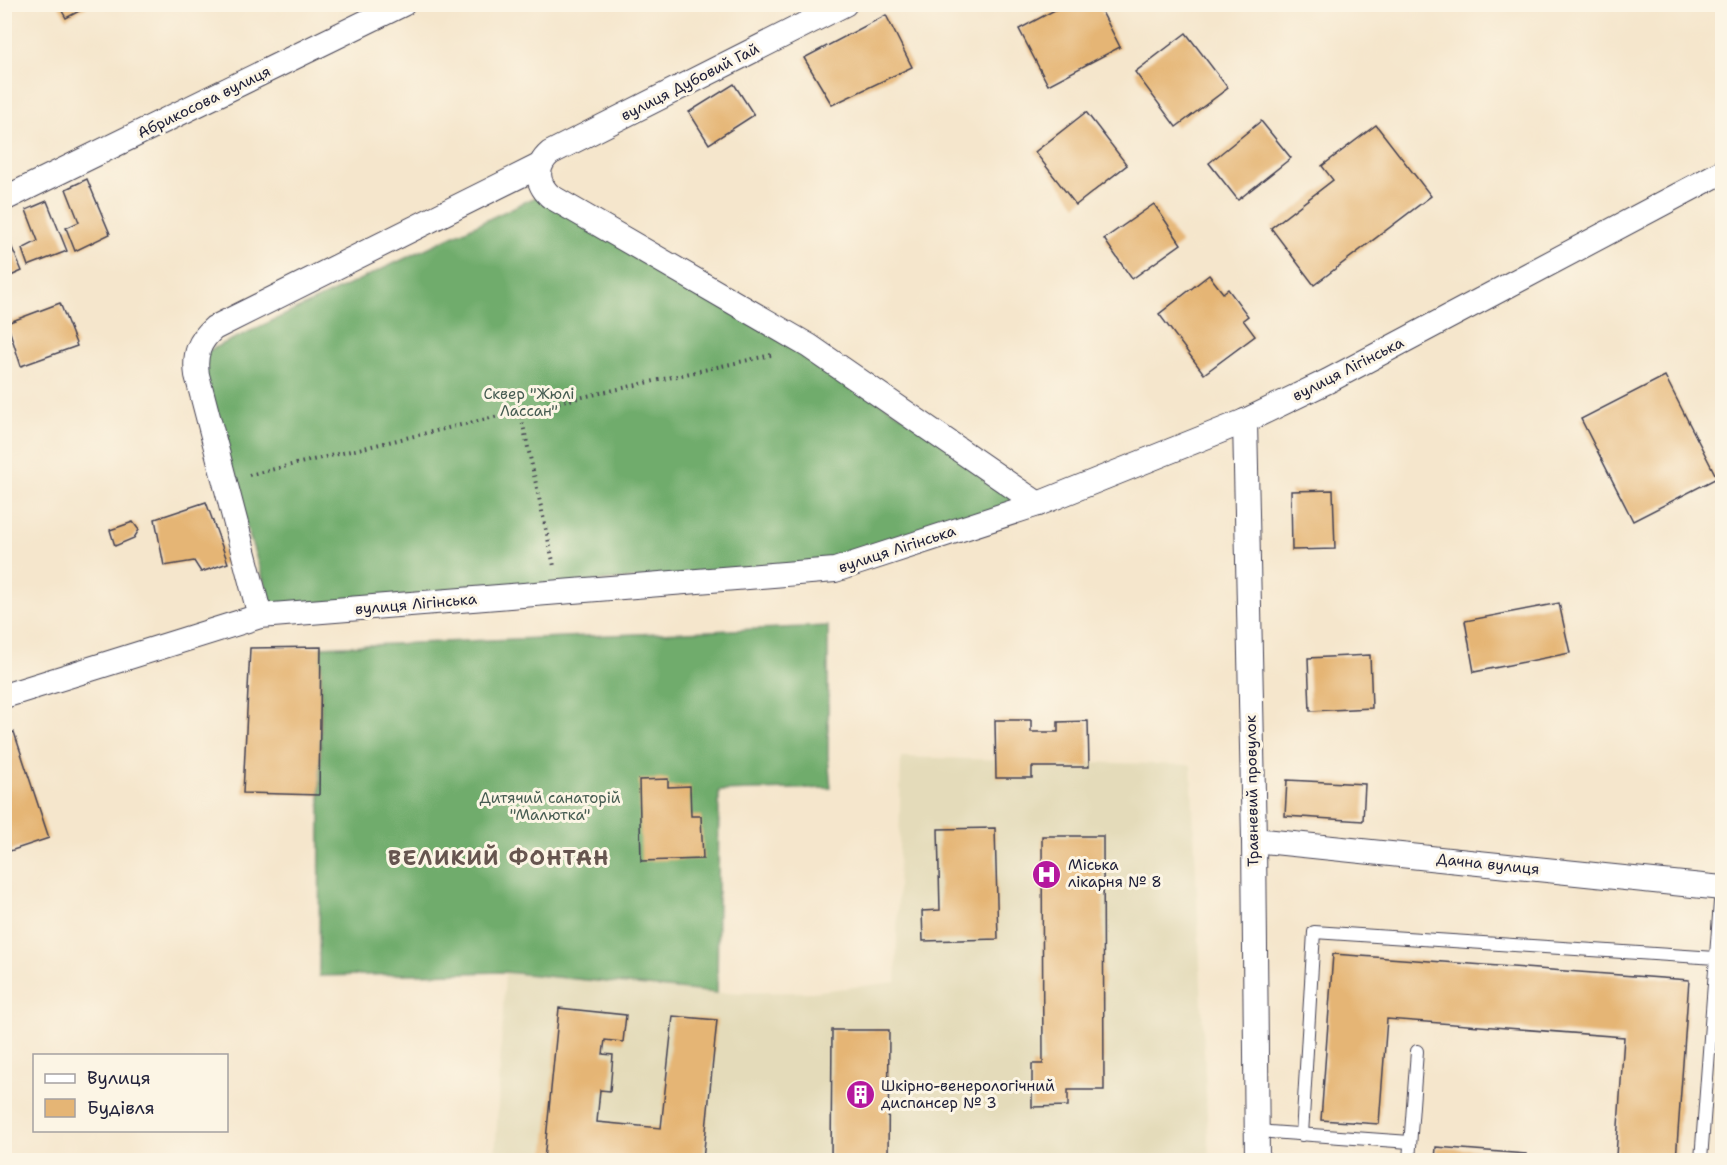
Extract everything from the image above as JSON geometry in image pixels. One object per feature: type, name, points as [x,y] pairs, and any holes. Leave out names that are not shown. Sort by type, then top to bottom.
[{"type":"street","name":"Абрикосова вулиця","points":[[4,199],[403,4]]},
{"type":"street","name":"вулиця Дубовий Гай","points":[[260,616],[197,375],[195,362],[198,348],[204,337],[214,328],[539,166],[543,158],[550,153],[845,4]]},
{"type":"street","points":[[539,166],[540,183],[543,190],[550,196],[810,346],[1038,504]]},
{"type":"street","name":"вулиця Лігінська","points":[[4,696],[260,616],[835,570],[1038,504],[1245,421],[1328,381],[1722,172]]},
{"type":"street","name":"Травневий провулок","points":[[1245,421],[1254,840],[1257,1161]]},
{"type":"street","name":"Дачна вулиця","points":[[1254,840],[1722,888]]},
{"type":"lane","points":[[1701,1161],[1722,888]]},
{"type":"lane","points":[[1302,1135],[1314,932],[1716,958]]},
{"type":"lane","points":[[1409,1161],[1417,1051]]},
{"type":"lane","points":[[1257,1131],[1410,1142]]},
{"type":"path","points":[[242,476],[810,346]]},
{"type":"path","points":[[520,411],[560,592]]},
{"type":"shaded area","name":"Міська лікарня № 8","points":[[901,757],[1191,765],[1209,1160],[495,1160],[505,972],[717,993],[812,992],[896,982]]},
{"type":"green space","name":"Сквер \"Жюлі Лассан\"","points":[[544,193],[1035,498],[833,563],[272,607],[193,358]]},
{"type":"green space","name":"Дитячий санаторій \"Малютка\"","points":[[828,626],[828,757],[831,788],[719,791],[717,993],[505,972],[319,976],[321,647]]},
{"type":"building","points":[[58,4],[86,4],[87,7],[66,18]]},
{"type":"building","points":[[1066,4],[1098,4],[1120,47],[1048,85],[1019,29]]},
{"type":"building","points":[[886,15],[912,67],[832,105],[804,58]]},
{"type":"building","points":[[1186,33],[1228,88],[1176,127],[1135,72]]},
{"type":"building","points":[[734,84],[754,115],[709,144],[689,112]]},
{"type":"building","points":[[1086,112],[1127,165],[1076,205],[1035,152]]},
{"type":"building","points":[[1261,121],[1291,158],[1238,200],[1209,163]]},
{"type":"building","points":[[1376,125],[1431,196],[1314,285],[1271,228],[1333,180],[1322,166]]},
{"type":"building","points":[[87,179],[110,234],[75,251],[66,228],[79,222],[66,189]]},
{"type":"building","points":[[47,201],[67,251],[28,266],[22,249],[38,241],[26,210]]},
{"type":"building","points":[[1154,204],[1181,244],[1132,279],[1104,239]]},
{"type":"building","points":[[4,229],[22,271],[4,279]]},
{"type":"building","points":[[1209,275],[1223,293],[1228,289],[1248,316],[1243,320],[1255,336],[1204,374],[1159,314]]},
{"type":"building","points":[[60,303],[77,346],[21,366],[7,323]]},
{"type":"building","points":[[1665,376],[1717,478],[1633,521],[1581,419]]},
{"type":"building","points":[[1333,490],[1335,549],[1292,550],[1291,491]]},
{"type":"building","points":[[206,502],[228,563],[201,572],[194,561],[164,566],[155,519]]},
{"type":"building","points":[[133,522],[139,530],[134,538],[115,546],[110,530]]},
{"type":"building","points":[[1559,603],[1570,653],[1474,672],[1465,621]]},
{"type":"building","points":[[321,647],[319,795],[243,793],[250,648]]},
{"type":"building","points":[[1370,655],[1372,708],[1310,711],[1308,658]]},
{"type":"building","points":[[995,720],[1031,720],[1031,732],[1058,732],[1058,722],[1088,721],[1089,767],[1032,767],[1032,778],[996,778]]},
{"type":"building","points":[[14,732],[49,838],[4,853],[4,735]]},
{"type":"building","points":[[668,779],[668,787],[690,786],[691,816],[701,816],[703,859],[641,861],[639,780]]},
{"type":"building","points":[[1287,780],[1365,784],[1363,821],[1285,816]]},
{"type":"building","points":[[995,828],[998,939],[923,941],[922,911],[940,910],[938,829]]},
{"type":"building","points":[[1042,836],[1103,836],[1104,1090],[1068,1090],[1068,1106],[1032,1107],[1032,1064],[1043,1064]]},
{"type":"building","points":[[1333,954],[1689,980],[1676,1160],[1587,1160],[1588,1154],[1616,1156],[1624,1037],[1387,1019],[1379,1124],[1321,1120]]},
{"type":"building","points":[[559,1008],[626,1015],[623,1042],[605,1040],[603,1054],[613,1055],[610,1091],[600,1090],[597,1122],[661,1128],[673,1016],[717,1020],[703,1160],[544,1160]]},
{"type":"building","name":"Шкірно-венерологічний диспансер № 3","points":[[832,1030],[889,1030],[888,1160],[831,1160]]},
{"type":"building","points":[[1436,1147],[1526,1154],[1525,1160],[1435,1160]]},
{"type":"place","name":"Міська лікарня № 8","points":[[1047,874]]},
{"type":"place","name":"Шкірно-венерологічний диспансер № 3","points":[[860,1095]]},
{"type":"district","name":"ВЕЛИКИЙ ФОНТАН","points":[[499,858]]}]
